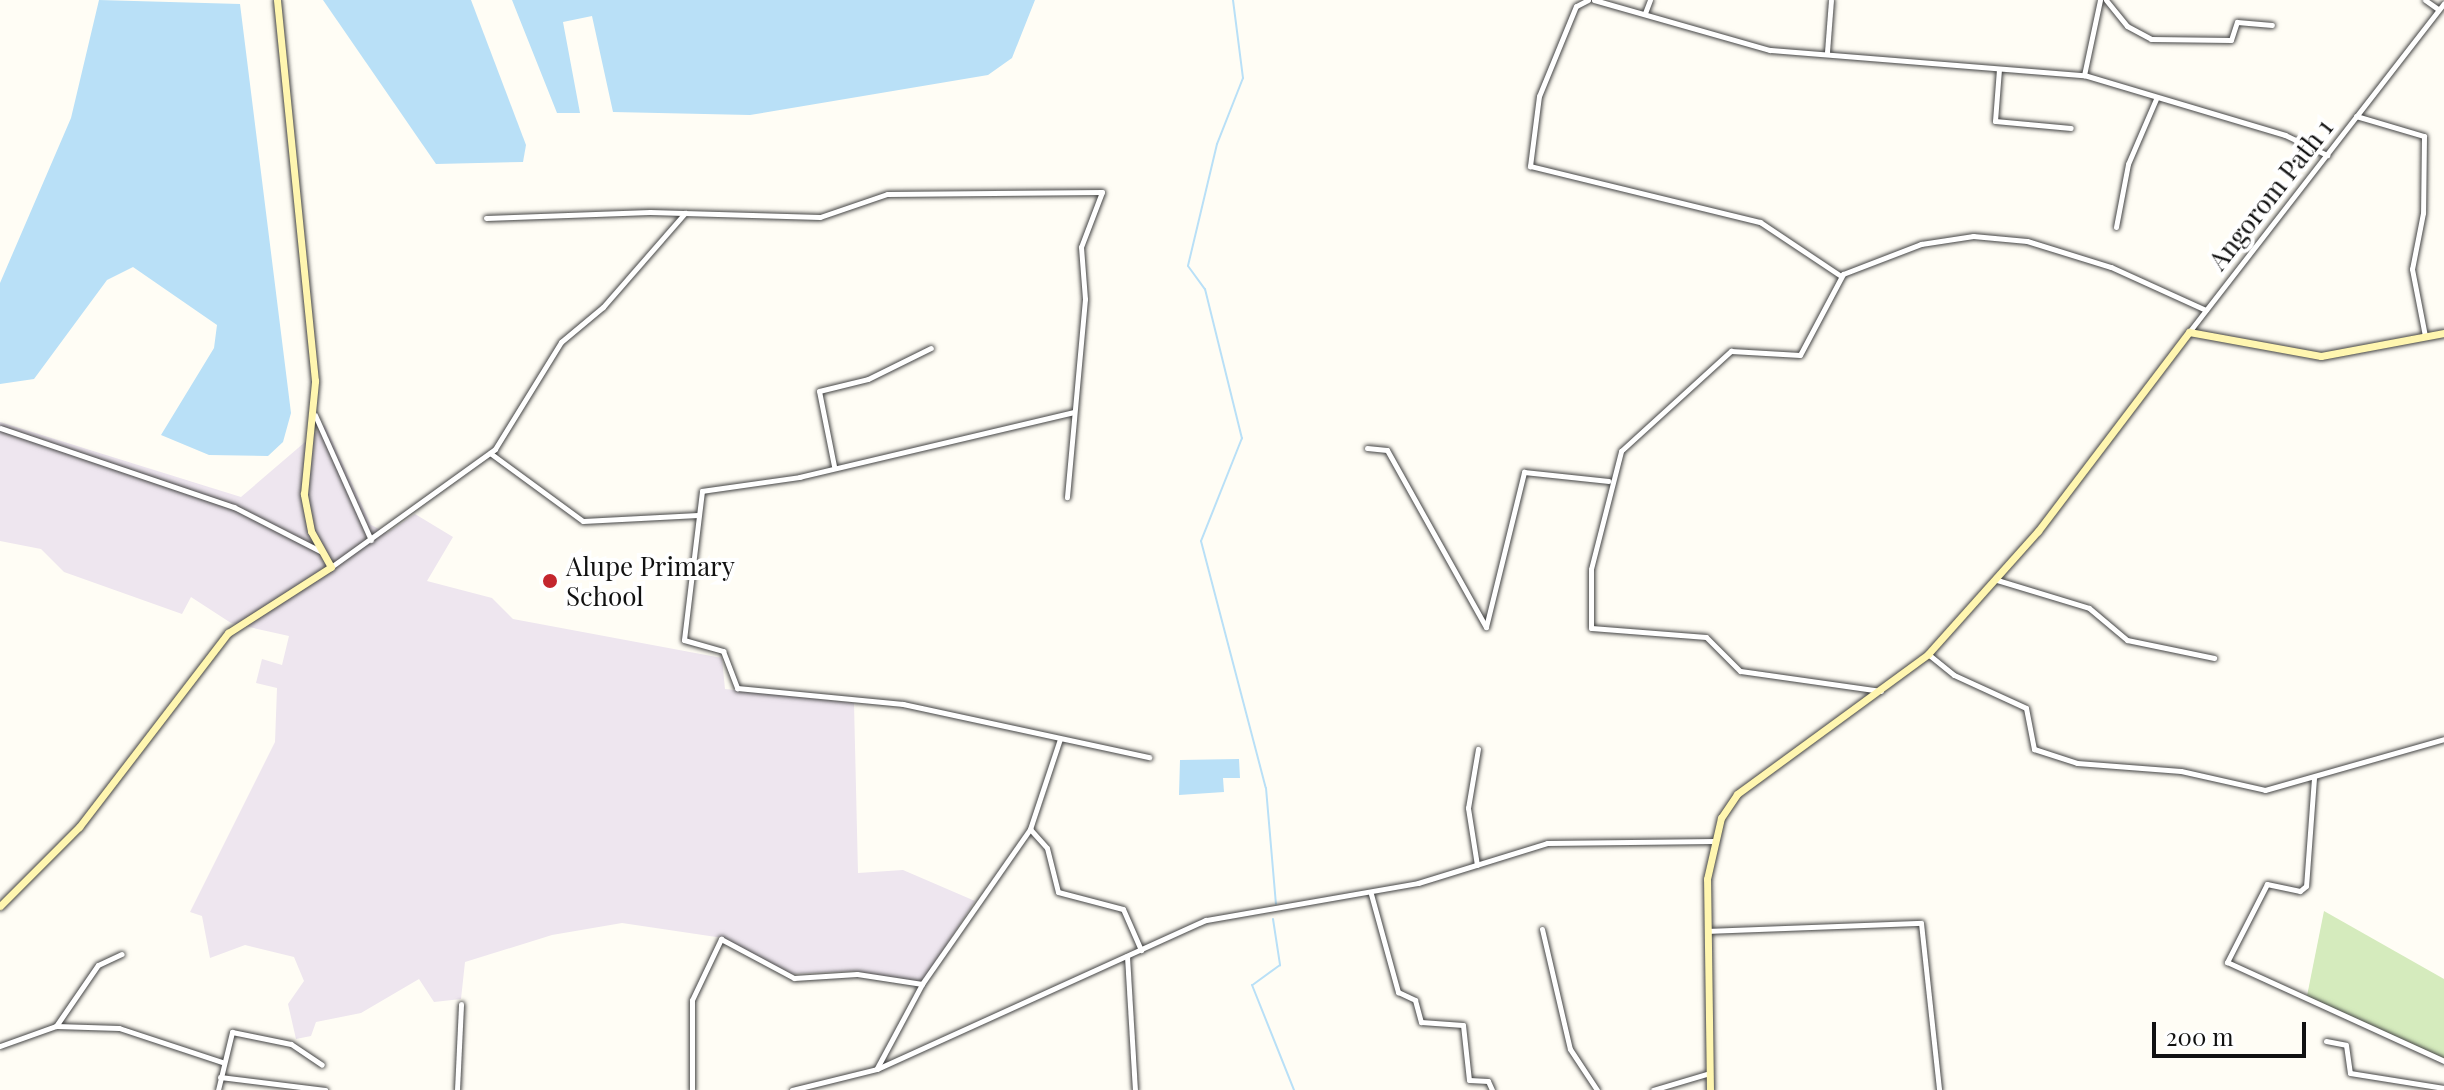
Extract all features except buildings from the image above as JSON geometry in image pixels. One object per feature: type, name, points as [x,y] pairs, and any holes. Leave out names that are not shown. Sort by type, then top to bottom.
[{"type":"street","points":[[277,0],[315,415],[304,494],[320,551],[331,567]]},
{"type":"street","points":[[1841,276],[1760,222],[1530,166],[1539,96],[1576,6],[1591,0],[1770,50],[1827,52],[2084,75],[2156,99],[2285,135],[2327,155]]},
{"type":"street","points":[[1645,13],[1650,0]]},
{"type":"street","points":[[1827,52],[1831,0]]},
{"type":"street","points":[[2084,75],[2100,0]]},
{"type":"street","points":[[2106,0],[2127,26],[2151,39],[2231,40],[2237,22],[2272,25]]},
{"type":"street","points":[[2425,0],[2438,9]]},
{"type":"street","name":"Angorom Path 1","points":[[1714,841],[1744,787],[1882,691],[1928,654],[1997,580],[2444,3]]},
{"type":"street","points":[[1999,69],[1992,118],[2071,128]]},
{"type":"street","points":[[2116,227],[2128,164],[2156,99]]},
{"type":"street","points":[[2356,116],[2424,136],[2423,213],[2412,276],[2426,338]]},
{"type":"street","points":[[486,218],[686,212],[820,217],[887,194],[1102,192],[1081,247],[1085,299],[1067,497]]},
{"type":"street","points":[[0,906],[79,827],[228,633],[371,540],[490,453],[561,342],[603,307],[686,212]]},
{"type":"street","points":[[1882,691],[1740,671],[1706,637],[1591,628],[1591,569],[1609,481],[1621,451],[1731,351],[1783,358],[1804,351],[1841,276],[1921,244],[2006,237],[2111,267],[2206,310]]},
{"type":"street","points":[[2189,332],[2321,356],[2444,333]]},
{"type":"street","points":[[834,466],[819,391],[868,379],[907,354],[931,348]]},
{"type":"street","points":[[1074,412],[834,466],[706,489],[698,515],[684,640],[723,651],[732,685],[903,704],[1149,757]]},
{"type":"street","points":[[315,415],[371,540]]},
{"type":"street","points":[[0,428],[234,507],[320,551]]},
{"type":"street","points":[[1367,448],[1387,450],[1486,627],[1524,472],[1609,481]]},
{"type":"street","points":[[490,453],[583,521],[698,515]]},
{"type":"street","points":[[1997,580],[2089,608],[2127,640],[2214,658]]},
{"type":"street","points":[[1928,654],[1954,675],[2026,708],[2031,746],[2048,755],[2181,771],[2257,789],[2314,778],[2444,739]]},
{"type":"street","points":[[877,1069],[922,984],[1030,829],[1060,739]]},
{"type":"street","points":[[1477,865],[1468,808],[1478,749]]},
{"type":"street","points":[[2314,778],[2306,886],[2300,891],[2267,884],[2227,962],[2444,1061]]},
{"type":"street","points":[[1030,829],[1047,848],[1058,892],[1123,909],[1141,950]]},
{"type":"street","points":[[792,1090],[877,1069],[1224,915],[1371,894],[1577,840],[1714,841],[1708,931],[1710,1090]]},
{"type":"street","points":[[1371,894],[1398,992],[1415,1000],[1421,1022],[1463,1025],[1469,1080],[1488,1081],[1492,1090]]},
{"type":"street","points":[[1708,931],[1921,923],[1939,1090]]},
{"type":"street","points":[[1542,929],[1570,1049],[1597,1090]]},
{"type":"street","points":[[692,1090],[692,1000],[721,939],[794,978],[857,974],[922,984]]},
{"type":"street","points":[[56,1026],[98,965],[122,954]]},
{"type":"street","points":[[1127,956],[1135,1090]]},
{"type":"street","points":[[457,1090],[461,1004]]},
{"type":"street","points":[[0,1046],[56,1026],[119,1028],[222,1062]]},
{"type":"street","points":[[218,1090],[229,1034],[246,1030],[291,1044],[322,1065]]},
{"type":"street","points":[[2326,1041],[2346,1045],[2350,1073],[2444,1088]]},
{"type":"street","points":[[1653,1090],[1710,1073]]},
{"type":"street","points":[[220,1077],[325,1090]]},
{"type":"shaded area","points":[[0,422],[241,497],[325,425],[371,525],[387,533],[415,514],[453,537],[427,581],[492,598],[513,619],[722,658],[725,689],[854,703],[858,873],[903,870],[975,901],[922,982],[854,971],[789,974],[723,938],[622,923],[552,935],[465,962],[461,999],[434,1002],[419,979],[361,1013],[316,1022],[311,1036],[296,1039],[288,1004],[304,981],[294,957],[245,945],[210,958],[202,916],[190,912],[275,742],[277,688],[256,683],[262,659],[282,665],[289,636],[231,623],[191,597],[182,614],[64,572],[41,549],[0,541]]},
{"type":"green space","points":[[2324,911],[2444,979],[2444,1060],[2307,996]]},
{"type":"water","points":[[99,0],[240,4],[291,413],[283,442],[268,456],[209,455],[161,435],[214,348],[217,325],[133,267],[107,280],[34,379],[0,384],[0,283],[71,118]]},
{"type":"water","points":[[323,0],[471,0],[526,145],[523,162],[436,164]]},
{"type":"water","points":[[512,0],[1035,0],[1012,58],[988,75],[750,115],[613,112],[592,16],[563,22],[580,113],[557,113]]},
{"type":"water","points":[[1239,759],[1240,778],[1223,778],[1224,792],[1179,795],[1180,760]]},
{"type":"waterway","points":[[1233,0],[1243,78],[1217,144],[1188,266],[1205,289],[1242,438],[1201,541],[1266,788],[1276,904]]},
{"type":"waterway","points":[[1273,919],[1280,965],[1252,985],[1294,1090]]},
{"type":"place","name":"Alupe Primary School","points":[[550,581]]}]
